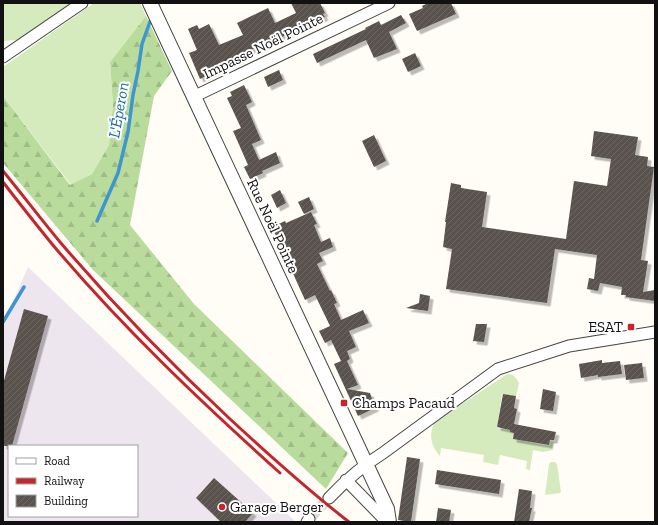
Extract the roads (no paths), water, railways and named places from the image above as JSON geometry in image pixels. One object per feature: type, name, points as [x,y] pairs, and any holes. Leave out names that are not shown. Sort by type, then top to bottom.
[{"type":"street","points":[[3,57],[82,3]]},
{"type":"street","name":"Impasse Noël Pointe","points":[[193,96],[389,3]]},
{"type":"street","name":"Rue Noël Pointe","points":[[152,8],[387,508],[388,522]]},
{"type":"street","points":[[329,498],[346,480],[366,464],[498,369],[570,346],[655,332]]},
{"type":"street","points":[[346,480],[388,522]]},
{"type":"waterway","name":"L'Éperon","points":[[97,221],[118,173],[128,132],[142,44],[152,16]]},
{"type":"waterway","name":"L'Éperon","points":[[3,322],[24,287]]},
{"type":"tunnel","points":[[309,519],[329,498]]},
{"type":"railway","points":[[3,171],[80,265],[164,355],[259,446],[349,522]]},
{"type":"railway","points":[[3,182],[52,244],[133,334],[191,391],[280,473]]},
{"type":"place","name":"ESAT","points":[[631,327]]},
{"type":"place","name":"Champs Pacaud","points":[[344,403]]},
{"type":"place","name":"Garage Berger","points":[[222,507]]}]
